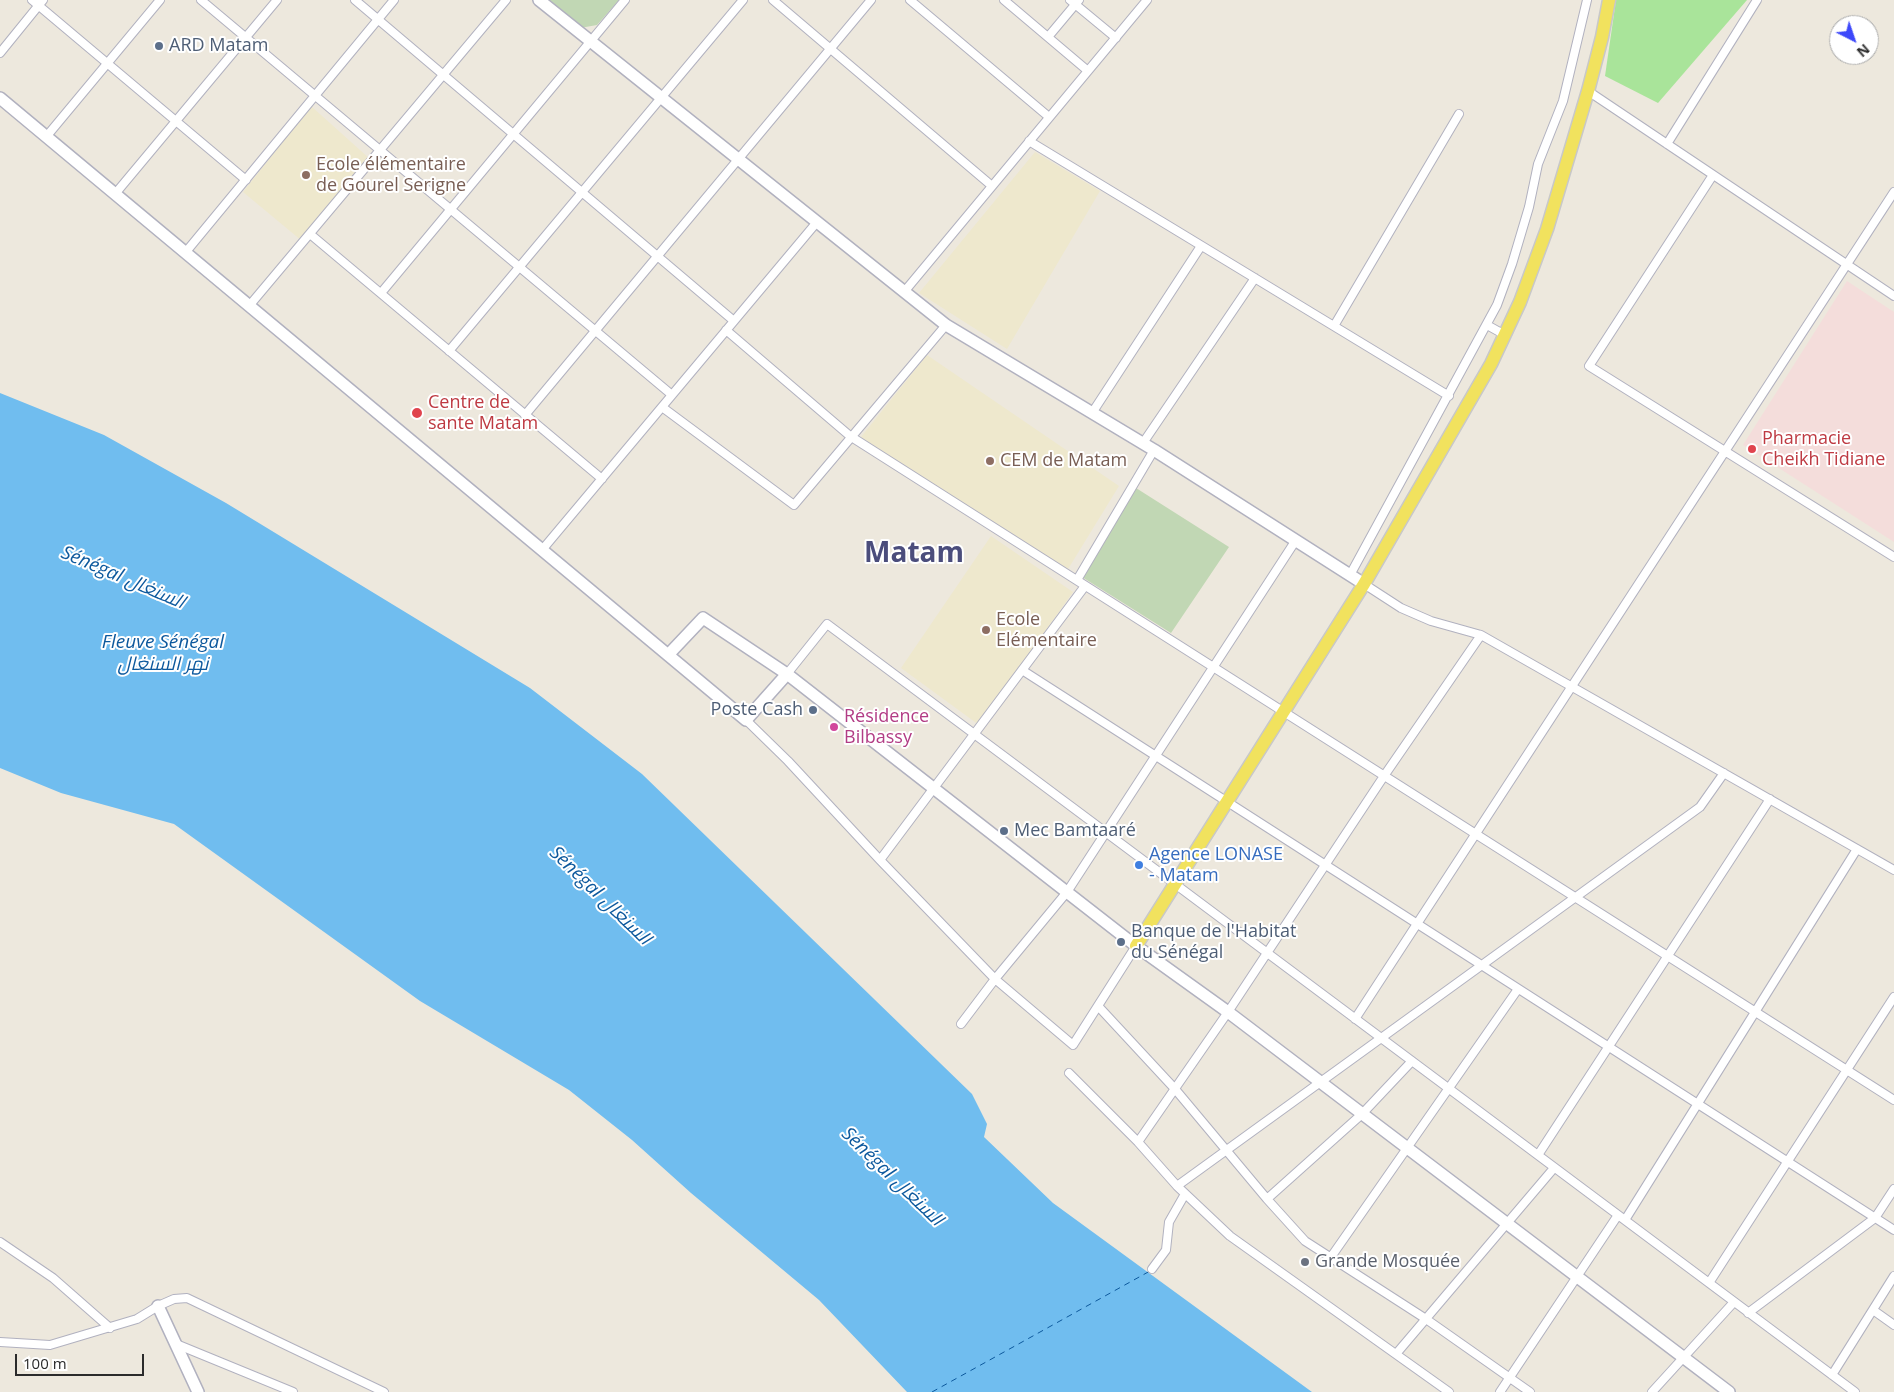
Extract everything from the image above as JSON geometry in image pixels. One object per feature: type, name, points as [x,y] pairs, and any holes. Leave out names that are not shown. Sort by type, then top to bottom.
[{"type":"main road","points":[[539,0],[946,325],[1143,443],[1364,584]]},
{"type":"main road","points":[[1136,946],[1364,584],[1476,392],[1505,335],[1533,270],[1547,229],[1588,91],[1609,0]]},
{"type":"main road","points":[[0,98],[746,720],[787,674]]},
{"type":"main road","points":[[668,655],[703,618],[787,674],[1136,946],[1228,1012],[1729,1392]]},
{"type":"main road","points":[[158,1306],[198,1392]]},
{"type":"street","points":[[46,136],[160,0]]},
{"type":"street","points":[[201,0],[672,395]]},
{"type":"street","points":[[115,194],[277,0]]},
{"type":"street","points":[[355,0],[734,321]]},
{"type":"street","points":[[185,253],[394,0]]},
{"type":"street","points":[[249,306],[506,0]]},
{"type":"street","points":[[381,293],[625,0]]},
{"type":"street","points":[[450,351],[743,0]]},
{"type":"street","points":[[773,0],[992,186]]},
{"type":"street","points":[[525,415],[871,0]]},
{"type":"street","points":[[910,0],[1049,117]]},
{"type":"street","points":[[1004,0],[1088,71]]},
{"type":"street","points":[[904,292],[1147,0]]},
{"type":"street","points":[[1350,575],[1497,305],[1512,264],[1529,207],[1538,164],[1562,101],[1587,0]]},
{"type":"street","points":[[1667,144],[1758,0]]},
{"type":"street","points":[[0,53],[38,2],[246,180]]},
{"type":"street","points":[[1048,37],[1075,2],[1116,38]]},
{"type":"street","points":[[1588,91],[1894,296]]},
{"type":"street","points":[[1334,326],[1459,114]]},
{"type":"street","points":[[1029,141],[1449,396]]},
{"type":"street","points":[[1714,175],[1589,366],[1894,557]]},
{"type":"street","points":[[1355,1019],[1894,192]]},
{"type":"street","points":[[542,550],[818,222]]},
{"type":"street","points":[[310,234],[602,479]]},
{"type":"street","points":[[1092,413],[1201,246]]},
{"type":"street","points":[[1143,443],[1254,278]]},
{"type":"street","points":[[662,407],[794,505],[850,436],[946,325]]},
{"type":"street","points":[[1487,325],[1505,335]]},
{"type":"street","points":[[726,330],[850,436],[1894,1100]]},
{"type":"street","points":[[1077,580],[1154,450]]},
{"type":"street","points":[[961,1024],[995,979],[1067,892],[1296,540]]},
{"type":"street","points":[[1364,584],[1401,608],[1423,618],[1481,635],[1894,870]]},
{"type":"street","points":[[880,860],[1085,586]]},
{"type":"street","points":[[787,674],[827,624],[1832,1375],[1844,1389],[1855,1392]]},
{"type":"street","points":[[1138,1142],[1228,1012],[1384,776],[1481,635]]},
{"type":"street","points":[[1022,670],[1894,1230]]},
{"type":"street","points":[[746,720],[788,761],[995,979],[1073,1045],[1136,946]]},
{"type":"street","points":[[1176,1186],[1700,807],[1724,773]]},
{"type":"street","points":[[1538,1155],[1770,799]]},
{"type":"street","points":[[1500,1392],[1577,1276],[1622,1218],[1698,1104],[1857,849]]},
{"type":"street","points":[[1331,1257],[1518,989]]},
{"type":"street","points":[[1709,1283],[1894,996]]},
{"type":"street","points":[[1098,1006],[1175,1089],[1267,1199],[1305,1241],[1426,1319],[1530,1392]]},
{"type":"street","points":[[1267,1199],[1362,1114],[1412,1061]]},
{"type":"street","points":[[1069,1073],[1138,1142],[1176,1186],[1230,1236],[1450,1392]]},
{"type":"street","points":[[1396,1354],[1554,1168]]},
{"type":"street","points":[[1748,1313],[1875,1218],[1894,1189]]},
{"type":"street","points":[[1152,1269],[1166,1250],[1169,1222],[1185,1194]]},
{"type":"street","points":[[0,1242],[53,1278],[110,1328]]},
{"type":"street","points":[[1832,1375],[1894,1276]]},
{"type":"street","points":[[0,1342],[50,1345],[137,1319],[174,1299],[187,1298],[384,1392]]},
{"type":"street","points":[[1652,1392],[1734,1302]]},
{"type":"street","points":[[1873,1310],[1894,1325]]},
{"type":"street","points":[[176,1344],[293,1392]]},
{"type":"shaded area","name":"Ecole élémentaire de Gourel Serigne","points":[[311,106],[370,159],[302,241],[243,192]]},
{"type":"shaded area","points":[[1035,152],[1100,191],[1007,349],[919,293]]},
{"type":"shaded area","points":[[1847,281],[1894,312],[1894,542],[1743,445]]},
{"type":"shaded area","name":"CEM de Matam","points":[[927,355],[1119,486],[1065,574],[861,437]]},
{"type":"shaded area","name":"Ecole Elémentaire","points":[[991,536],[1073,592],[979,725],[901,668]]},
{"type":"green space","points":[[549,0],[619,0],[597,25],[580,28]]},
{"type":"green space","points":[[1616,0],[1747,0],[1658,103],[1605,76]]},
{"type":"green space","points":[[1136,488],[1229,547],[1171,633],[1082,577]]},
{"type":"water","name":"Fleuve Sénégal نهر السنغال","points":[[0,393],[104,435],[226,503],[530,688],[642,774],[972,1094],[987,1124],[984,1137],[1053,1203],[1312,1392],[907,1392],[819,1300],[691,1193],[632,1140],[569,1090],[420,1001],[174,824],[61,793],[0,768]]},
{"type":"ferry route","points":[[932,1392],[1150,1271]]},
{"type":"place","name":"ARD Matam","points":[[159,46]]},
{"type":"place","name":"Ecole élémentaire de Gourel Serigne","points":[[306,175]]},
{"type":"place","name":"Centre de sante Matam","points":[[417,413]]},
{"type":"place","name":"Pharmacie Cheikh Tidiane","points":[[1752,449]]},
{"type":"place","name":"CEM de Matam","points":[[990,461]]},
{"type":"place","name":"Ecole Elémentaire","points":[[986,630]]},
{"type":"place","name":"Poste Cash","points":[[813,710]]},
{"type":"place","name":"Résidence Bilbassy","points":[[834,727]]},
{"type":"place","name":"Mec Bamtaaré","points":[[1004,831]]},
{"type":"place","name":"Agence LONASE - Matam","points":[[1139,865]]},
{"type":"place","name":"Banque de l'Habitat du Sénégal","points":[[1121,942]]},
{"type":"place","name":"Grande Mosquée","points":[[1305,1262]]},
{"type":"district","name":"Matam","points":[[914,554]]},
{"type":"water label","name":"Sénégal السنغال","points":[[123,578]]},
{"type":"water label","name":"Sénégal السنغال","points":[[600,896]]},
{"type":"water label","name":"Sénégal السنغال","points":[[892,1177]]}]
